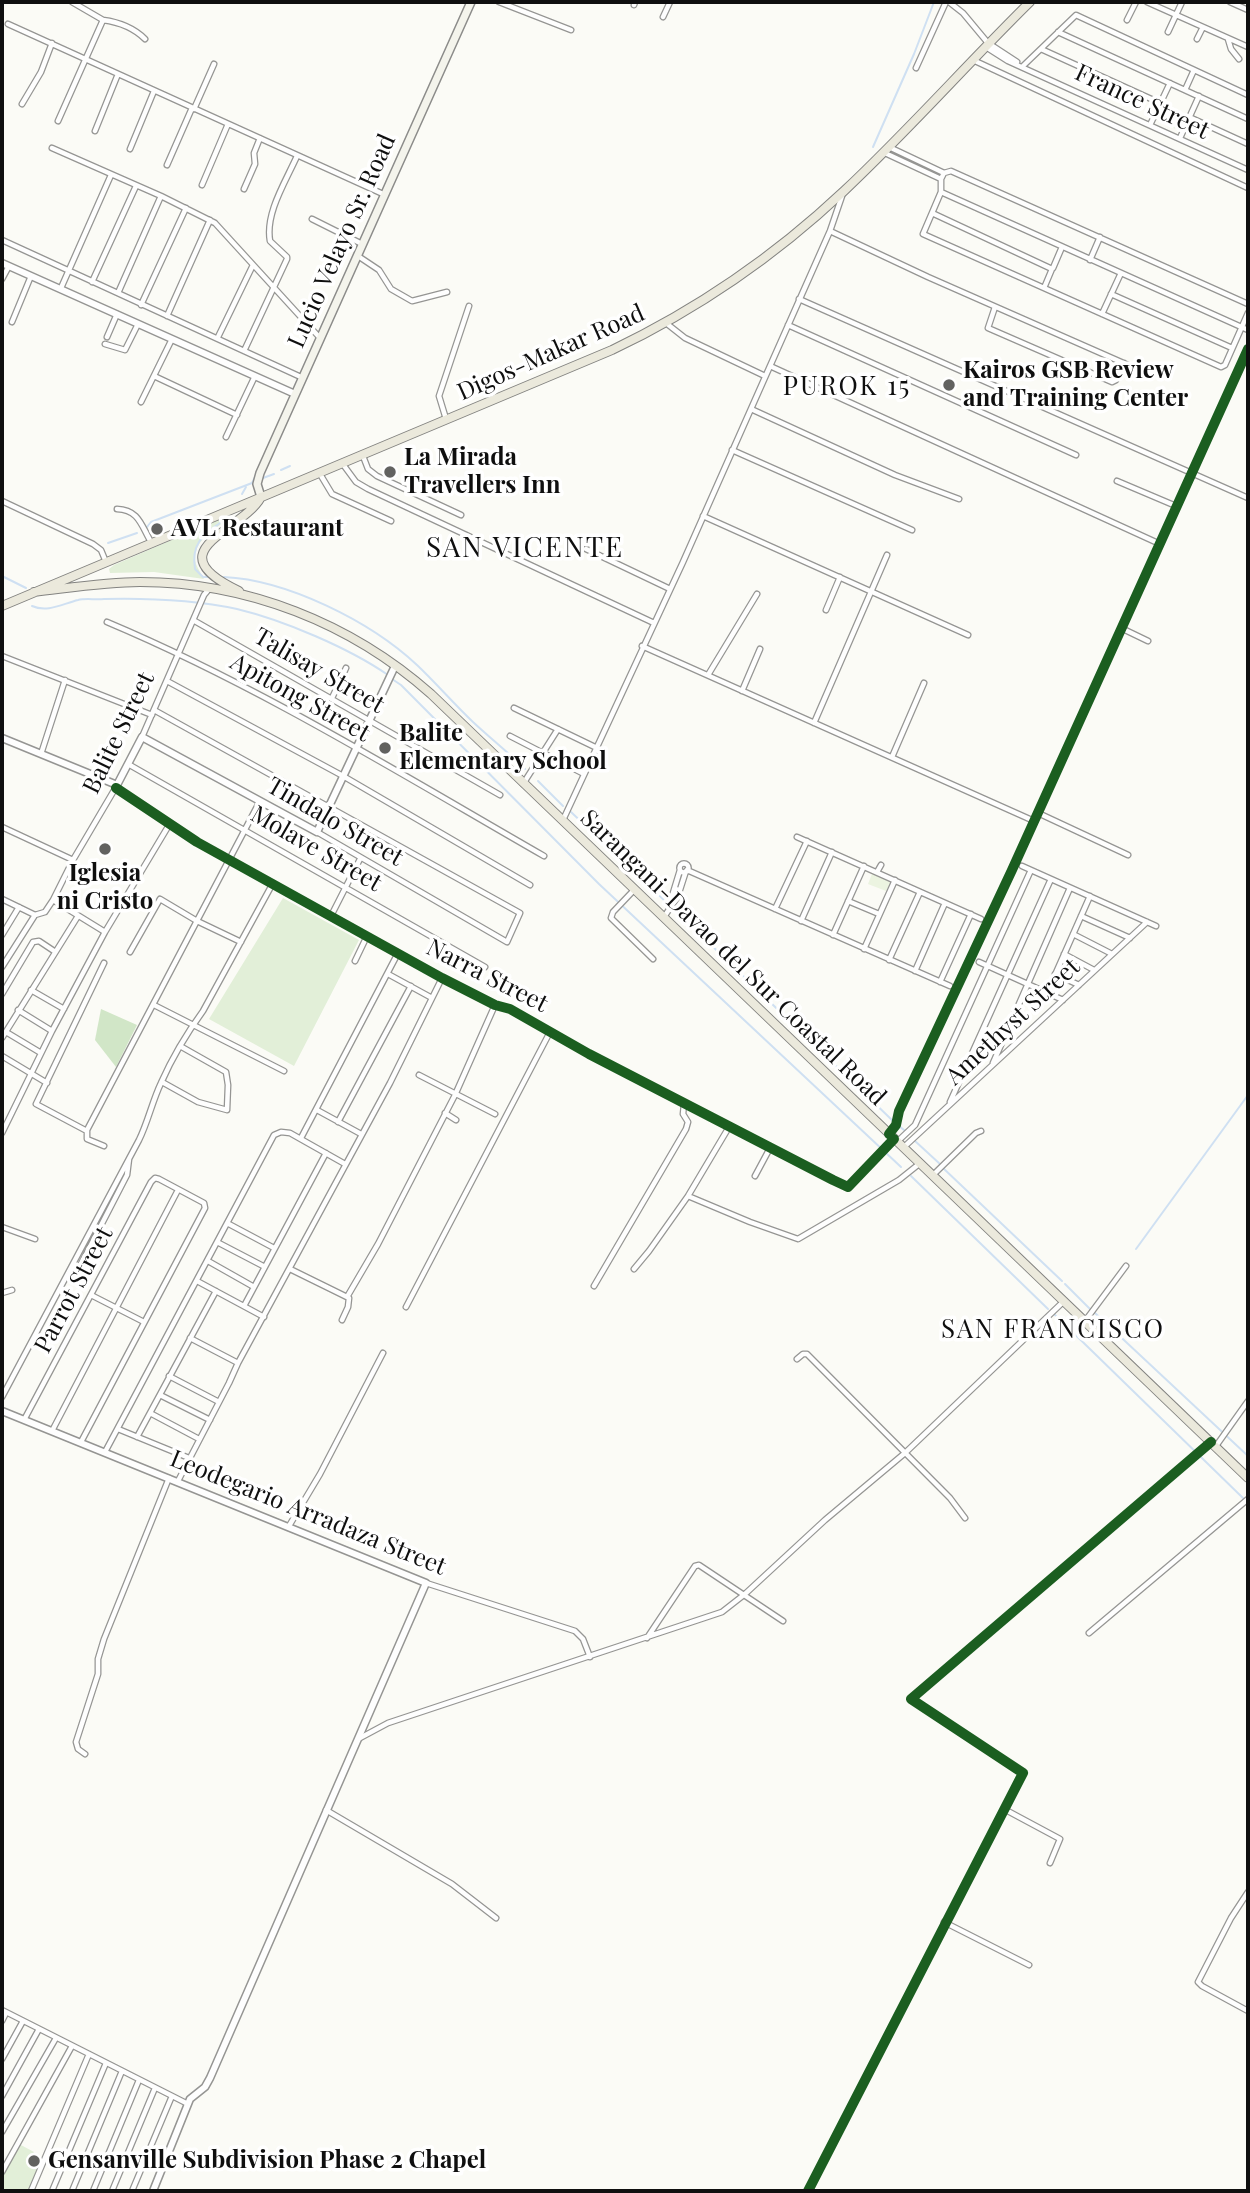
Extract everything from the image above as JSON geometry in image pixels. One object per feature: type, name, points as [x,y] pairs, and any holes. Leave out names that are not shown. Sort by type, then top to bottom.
[{"type":"main road","name":"Lucio Velayo Sr. Road","points":[[261,498],[258,479],[471,2]]},
{"type":"main road","name":"Digos-Makar Road","points":[[2,606],[612,350],[666,323],[781,245],[844,192],[1030,2]]},
{"type":"main road","name":"Sarangani-Davao del Sur Coastal Road","points":[[252,597],[215,578],[206,567],[203,556],[209,541],[251,510],[261,498]]},
{"type":"main road","name":"Sarangani-Davao del Sur Coastal Road","points":[[34,592],[125,582],[165,583],[209,589],[252,597],[298,611],[365,645],[393,670],[431,694],[634,890],[666,913],[896,1141],[1248,1478]]},
{"type":"street","points":[[72,2],[103,20],[118,23],[137,32],[145,39]]},
{"type":"street","points":[[499,2],[571,30]]},
{"type":"street","points":[[663,17],[670,2]]},
{"type":"street","points":[[916,68],[948,2]]},
{"type":"street","name":"France Street","points":[[948,2],[963,13],[987,45],[1022,66],[1248,170]]},
{"type":"street","points":[[1127,20],[1136,2]]},
{"type":"street","points":[[1147,2],[1248,47]]},
{"type":"street","points":[[1168,32],[1182,2]]},
{"type":"street","points":[[1230,2],[1248,10]]},
{"type":"street","points":[[1022,66],[1076,15],[1248,95]]},
{"type":"street","points":[[58,121],[103,20]]},
{"type":"street","points":[[8,24],[383,194]]},
{"type":"street","points":[[1197,39],[1203,27]]},
{"type":"street","points":[[1058,32],[1248,119]]},
{"type":"street","points":[[1228,38],[1231,49],[1239,59]]},
{"type":"street","points":[[22,104],[41,72],[52,43]]},
{"type":"street","points":[[1041,49],[1160,103]]},
{"type":"street","points":[[972,60],[1248,188]]},
{"type":"street","points":[[167,165],[214,64]]},
{"type":"street","points":[[1185,90],[1194,70]]},
{"type":"street","points":[[95,131],[118,75]]},
{"type":"street","points":[[1150,125],[1170,83]]},
{"type":"street","points":[[130,149],[154,91]]},
{"type":"street","points":[[1180,138],[1199,96]]},
{"type":"street","points":[[1189,117],[1248,144]]},
{"type":"street","points":[[202,185],[228,124]]},
{"type":"street","points":[[244,189],[255,163],[254,153],[260,138]]},
{"type":"street","points":[[52,148],[210,220],[320,339]]},
{"type":"street","points":[[886,149],[944,173],[951,171],[1248,304]]},
{"type":"street","points":[[886,149],[941,179]]},
{"type":"street","points":[[244,351],[287,258],[270,241],[269,227],[297,156]]},
{"type":"street","points":[[919,241],[941,192],[944,173]]},
{"type":"street","points":[[61,288],[111,175]]},
{"type":"street","points":[[92,282],[136,186]]},
{"type":"street","points":[[562,821],[704,516],[830,231],[844,192]]},
{"type":"street","points":[[941,192],[1248,330]]},
{"type":"street","points":[[118,293],[161,196]]},
{"type":"street","points":[[141,305],[186,208]]},
{"type":"street","points":[[932,213],[1052,269]]},
{"type":"street","points":[[312,219],[362,244]]},
{"type":"street","points":[[167,316],[210,220]]},
{"type":"street","points":[[830,231],[1137,369]]},
{"type":"street","points":[[923,234],[1222,367],[1248,313]]},
{"type":"street","points":[[1090,260],[1100,237]]},
{"type":"street","points":[[2,240],[303,377]]},
{"type":"street","points":[[1044,289],[1062,247]]},
{"type":"street","points":[[357,255],[379,271],[391,289],[412,301],[447,292]]},
{"type":"street","points":[[2,279],[5,264],[295,394]]},
{"type":"street","points":[[218,337],[253,265]]},
{"type":"street","points":[[1102,314],[1121,273]]},
{"type":"street","points":[[12,322],[31,275]]},
{"type":"street","points":[[1111,294],[1232,348]]},
{"type":"street","points":[[799,299],[1248,498]]},
{"type":"street","points":[[1071,310],[1074,302]]},
{"type":"street","points":[[446,420],[439,396],[469,306]]},
{"type":"street","points":[[995,307],[988,328],[1037,350],[1112,382],[1116,380],[1124,363]]},
{"type":"street","points":[[107,337],[117,314]]},
{"type":"street","points":[[666,323],[685,338],[765,376]]},
{"type":"street","points":[[105,344],[125,350],[138,324]]},
{"type":"street","points":[[788,325],[1076,455]]},
{"type":"street","points":[[141,402],[172,339]]},
{"type":"street","points":[[896,1141],[899,1111],[1038,813],[1248,349]]},
{"type":"street","points":[[770,366],[1160,544]]},
{"type":"street","points":[[154,376],[237,415]]},
{"type":"street","points":[[226,437],[255,376]]},
{"type":"street","points":[[751,409],[895,475],[959,499]]},
{"type":"street","points":[[732,450],[912,530]]},
{"type":"street","points":[[362,455],[368,469],[377,476],[461,515]]},
{"type":"street","points":[[342,463],[356,482],[368,489],[654,622]]},
{"type":"street","points":[[320,473],[332,494],[391,521]]},
{"type":"street","points":[[1117,481],[1176,506]]},
{"type":"street","points":[[2,501],[93,544],[101,550],[106,562]]},
{"type":"street","points":[[117,509],[134,512],[151,543]]},
{"type":"street","points":[[704,516],[968,635]]},
{"type":"street","points":[[586,550],[670,589]]},
{"type":"street","points":[[814,723],[887,555]]},
{"type":"street","points":[[826,610],[840,577]]},
{"type":"street","name":"Balite Street","points":[[53,900],[142,737],[209,589]]},
{"type":"street","points":[[708,676],[757,594]]},
{"type":"street","name":"Talisay Street","points":[[193,620],[500,795]]},
{"type":"street","name":"Apitong Street","points":[[107,622],[179,652],[357,748],[544,856]]},
{"type":"street","points":[[1121,628],[1148,641]]},
{"type":"street","points":[[642,646],[1034,821]]},
{"type":"street","points":[[742,691],[760,649]]},
{"type":"street","points":[[2,656],[153,712],[329,807]]},
{"type":"street","points":[[332,698],[346,668]]},
{"type":"street","points":[[317,832],[393,670]]},
{"type":"street","points":[[41,754],[65,680]]},
{"type":"street","points":[[167,681],[343,776],[530,885]]},
{"type":"street","points":[[891,757],[924,683]]},
{"type":"street","points":[[514,708],[597,748]]},
{"type":"street","points":[[523,784],[558,730]]},
{"type":"street","points":[[510,736],[584,774]]},
{"type":"street","name":"Tindalo Street","points":[[142,737],[317,832],[507,942],[520,913],[329,807]]},
{"type":"street","points":[[2,738],[116,786]]},
{"type":"street","name":"Molave Street","points":[[128,764],[485,967]]},
{"type":"street","name":"Narra Street","points":[[116,786],[169,825],[442,978],[495,1005],[503,1006],[684,1104],[848,1187],[896,1141]]},
{"type":"street","points":[[104,1146],[87,1139],[88,1130],[261,801]]},
{"type":"street","points":[[1038,813],[1128,855]]},
{"type":"street","points":[[2,1131],[104,932],[169,825]]},
{"type":"street","points":[[2,827],[73,860]]},
{"type":"street","points":[[797,837],[981,919]]},
{"type":"street","points":[[775,909],[807,841]]},
{"type":"street","points":[[801,921],[832,852]]},
{"type":"street","points":[[331,916],[360,859]]},
{"type":"street","points":[[877,872],[881,865]]},
{"type":"street","points":[[833,935],[864,866]]},
{"type":"street","points":[[1022,866],[1156,926]]},
{"type":"street","points":[[666,913],[678,867],[950,986]]},
{"type":"street","points":[[666,913],[678,896],[687,870]]},
{"type":"street","points":[[896,1141],[915,1125],[1031,870]]},
{"type":"street","points":[[949,1106],[1051,879]]},
{"type":"street","points":[[864,949],[895,880]]},
{"type":"street","points":[[68,1274],[77,1272],[83,1263],[129,1158],[148,1122],[161,1081],[273,883]]},
{"type":"street","points":[[991,1066],[1070,888]]},
{"type":"street","points":[[634,890],[612,914],[611,920],[653,959]]},
{"type":"street","points":[[889,960],[920,892]]},
{"type":"street","points":[[1047,993],[1090,897]]},
{"type":"street","points":[[2,899],[35,915]]},
{"type":"street","points":[[130,953],[160,899],[241,943]]},
{"type":"street","points":[[2,967],[35,915],[45,912],[53,900],[104,932]]},
{"type":"street","points":[[848,901],[880,914]]},
{"type":"street","points":[[915,971],[945,903]]},
{"type":"street","points":[[2,935],[19,907]]},
{"type":"street","points":[[940,982],[971,914]]},
{"type":"street","points":[[2,1038],[78,916]]},
{"type":"street","points":[[1082,916],[1130,938]]},
{"type":"street","name":"Amethyst Street","points":[[896,1141],[921,1131],[1147,922]]},
{"type":"street","points":[[1073,934],[1112,954]]},
{"type":"street","points":[[355,961],[367,936]]},
{"type":"street","points":[[2,994],[33,942],[39,941],[54,951]]},
{"type":"street","points":[[301,1138],[398,953]]},
{"type":"street","points":[[1064,954],[1095,970]]},
{"type":"street","points":[[979,962],[1063,1000]]},
{"type":"street","points":[[88,1130],[75,1126],[36,1103],[104,963]]},
{"type":"street","points":[[388,974],[432,998]]},
{"type":"street","points":[[1055,974],[1079,985]]},
{"type":"street","points":[[178,1481],[237,1363],[390,1083],[442,978]]},
{"type":"street","points":[[338,1122],[411,986]]},
{"type":"street","points":[[31,990],[64,1009]]},
{"type":"street","points":[[154,1005],[284,1071]]},
{"type":"street","points":[[347,1297],[378,1244],[455,1095],[495,1005]]},
{"type":"street","points":[[18,1010],[52,1031]]},
{"type":"street","points":[[6,1032],[41,1053]]},
{"type":"street","points":[[406,1307],[550,1032]]},
{"type":"street","points":[[161,1081],[198,1102],[227,1110],[226,1072],[180,1046]]},
{"type":"street","points":[[2,1056],[47,1083]]},
{"type":"street","points":[[419,1075],[495,1114]]},
{"type":"street","points":[[594,1286],[686,1129],[688,1122],[683,1114],[684,1104]]},
{"type":"street","points":[[317,1110],[362,1134]]},
{"type":"street","points":[[445,1113],[457,1119]]},
{"type":"street","points":[[915,1125],[921,1131]]},
{"type":"street","points":[[634,1269],[688,1196],[729,1127]]},
{"type":"street","points":[[932,1175],[981,1131]]},
{"type":"street","points":[[105,1452],[274,1135],[285,1132],[301,1138],[345,1164]]},
{"type":"street","points":[[755,1176],[770,1148]]},
{"type":"street","points":[[244,1306],[326,1153]]},
{"type":"street","points":[[688,1196],[797,1239],[899,1180],[920,1164]]},
{"type":"street","points":[[2,1397],[126,1167]]},
{"type":"street","name":"Parrot Street","points":[[24,1420],[155,1178],[178,1190]]},
{"type":"street","points":[[52,1431],[178,1190],[204,1203],[205,1208],[81,1442]]},
{"type":"street","points":[[227,1223],[274,1248]]},
{"type":"street","points":[[92,1226],[94,1241]]},
{"type":"street","points":[[2,1227],[35,1239]]},
{"type":"street","points":[[218,1242],[265,1267]]},
{"type":"street","points":[[78,1254],[83,1263]]},
{"type":"street","points":[[208,1261],[254,1287]]},
{"type":"street","points":[[1084,1321],[1126,1266]]},
{"type":"street","points":[[290,1269],[349,1298],[342,1320]]},
{"type":"street","points":[[196,1281],[264,1317]]},
{"type":"street","points":[[2,1293],[12,1290]]},
{"type":"street","points":[[137,1437],[216,1291]]},
{"type":"street","points":[[91,1295],[144,1322]]},
{"type":"street","points":[[362,1732],[712,1617],[732,1606],[825,1520],[905,1453],[1063,1301]]},
{"type":"street","points":[[190,1338],[237,1363]]},
{"type":"street","points":[[289,1526],[383,1353]]},
{"type":"street","points":[[797,1359],[807,1354],[950,1498],[965,1518]]},
{"type":"street","points":[[169,1376],[219,1402]]},
{"type":"street","points":[[160,1395],[209,1420]]},
{"type":"street","points":[[808,2191],[1023,1772],[911,1699],[1213,1444],[1248,1401]]},
{"type":"street","name":"Leodegario Arradaza Street","points":[[2,1410],[426,1583],[575,1631],[583,1639],[590,1657]]},
{"type":"street","points":[[150,1413],[199,1439]]},
{"type":"street","points":[[118,1429],[189,1458]]},
{"type":"street","points":[[85,1754],[78,1749],[76,1742],[98,1674],[104,1639],[170,1478]]},
{"type":"street","points":[[1089,1633],[1248,1499]]},
{"type":"street","points":[[646,1639],[695,1566],[701,1566],[783,1621]]},
{"type":"street","points":[[153,2191],[188,2104],[210,2078],[354,1742],[362,1732],[426,1583]]},
{"type":"street","points":[[1004,1809],[1060,1839],[1050,1863]]},
{"type":"street","points":[[325,1810],[452,1884],[496,1918]]},
{"type":"street","points":[[1248,1892],[1198,1982],[1248,2011]]},
{"type":"street","points":[[944,1922],[1029,1965]]},
{"type":"street","points":[[2,2021],[4,2012],[188,2104]]},
{"type":"street","points":[[2,2059],[23,2021]]},
{"type":"street","points":[[2,2096],[39,2029]]},
{"type":"street","points":[[2,2132],[56,2038]]},
{"type":"street","points":[[2,2172],[72,2046]]},
{"type":"street","points":[[31,2191],[89,2054]]},
{"type":"street","points":[[52,2191],[106,2063]]},
{"type":"street","points":[[72,2191],[122,2071]]},
{"type":"street","points":[[93,2191],[139,2080]]},
{"type":"street","points":[[112,2191],[155,2088]]},
{"type":"street","points":[[132,2191],[172,2096]]},
{"type":"green space","points":[[1163,110],[1183,119],[1178,130],[1158,121]]},
{"type":"green space","points":[[220,519],[224,520],[223,523],[203,539],[196,550],[196,564],[204,579],[154,572],[110,573],[109,569],[114,565]]},
{"type":"green space","points":[[872,874],[891,882],[886,891],[868,884]]},
{"type":"green space","points":[[283,898],[359,940],[294,1066],[209,1019]]},
{"type":"green space","points":[[101,1009],[137,1025],[116,1067],[95,1040]]},
{"type":"green space","points":[[19,2144],[34,2152],[27,2164],[40,2171],[29,2191],[6,2191],[2,2189],[2,2178]]},
{"type":"waterway","points":[[873,147],[934,2]]},
{"type":"waterway","points":[[320,330],[326,317]]},
{"type":"waterway","points":[[281,470],[290,466]]},
{"type":"waterway","points":[[263,478],[274,474]]},
{"type":"waterway","points":[[147,527],[151,522],[252,483],[256,475]]},
{"type":"waterway","points":[[242,494],[246,487]]},
{"type":"waterway","points":[[208,577],[203,577],[195,569],[196,547],[203,536],[220,523]]},
{"type":"waterway","points":[[108,543],[137,533]]},
{"type":"waterway","points":[[2,576],[26,588]]},
{"type":"waterway","points":[[224,577],[274,586],[300,595],[376,633],[417,665],[473,722],[525,769]]},
{"type":"waterway","points":[[32,606],[49,608],[81,599],[137,599],[237,609],[315,636],[388,675]]},
{"type":"waterway","points":[[392,679],[599,884],[901,1167]]},
{"type":"waterway","points":[[538,781],[563,806]]},
{"type":"waterway","points":[[571,812],[664,900]]},
{"type":"waterway","points":[[676,911],[894,1122]]},
{"type":"waterway","points":[[1136,1249],[1248,1095]]},
{"type":"waterway","points":[[899,1126],[904,1130]]},
{"type":"waterway","points":[[915,1141],[940,1164]]},
{"type":"waterway","points":[[943,1168],[1062,1281]]},
{"type":"waterway","points":[[911,1176],[1048,1309]]},
{"type":"waterway","points":[[1065,1284],[1091,1310]]},
{"type":"waterway","points":[[1095,1313],[1248,1456]]},
{"type":"waterway","points":[[1054,1314],[1244,1499]]},
{"type":"cycle path","points":[[889,1134],[896,1125],[899,1111],[1012,870],[1248,349]]},
{"type":"cycle path","points":[[116,788],[197,842],[442,978],[495,1005],[510,1009],[589,1054],[848,1187],[894,1139]]},
{"type":"cycle path","points":[[808,2191],[1023,1773],[911,1699],[1211,1442]]},
{"type":"place","name":"Kairos GSB Review and Training Center","points":[[949,385]]},
{"type":"place","name":"La Mirada Travellers Inn","points":[[390,472]]},
{"type":"place","name":"AVL Restaurant","points":[[157,529]]},
{"type":"place","name":"Balite Elementary School","points":[[385,748]]},
{"type":"place","name":"Iglesia ni Cristo","points":[[105,849]]},
{"type":"place","name":"Gensanville Subdivision Phase 2 Chapel","points":[[34,2161]]},
{"type":"district","name":"PUROK 15","points":[[847,387]]},
{"type":"district","name":"SAN VICENTE","points":[[525,548]]},
{"type":"district","name":"SAN FRANCISCO","points":[[1053,1330]]}]
